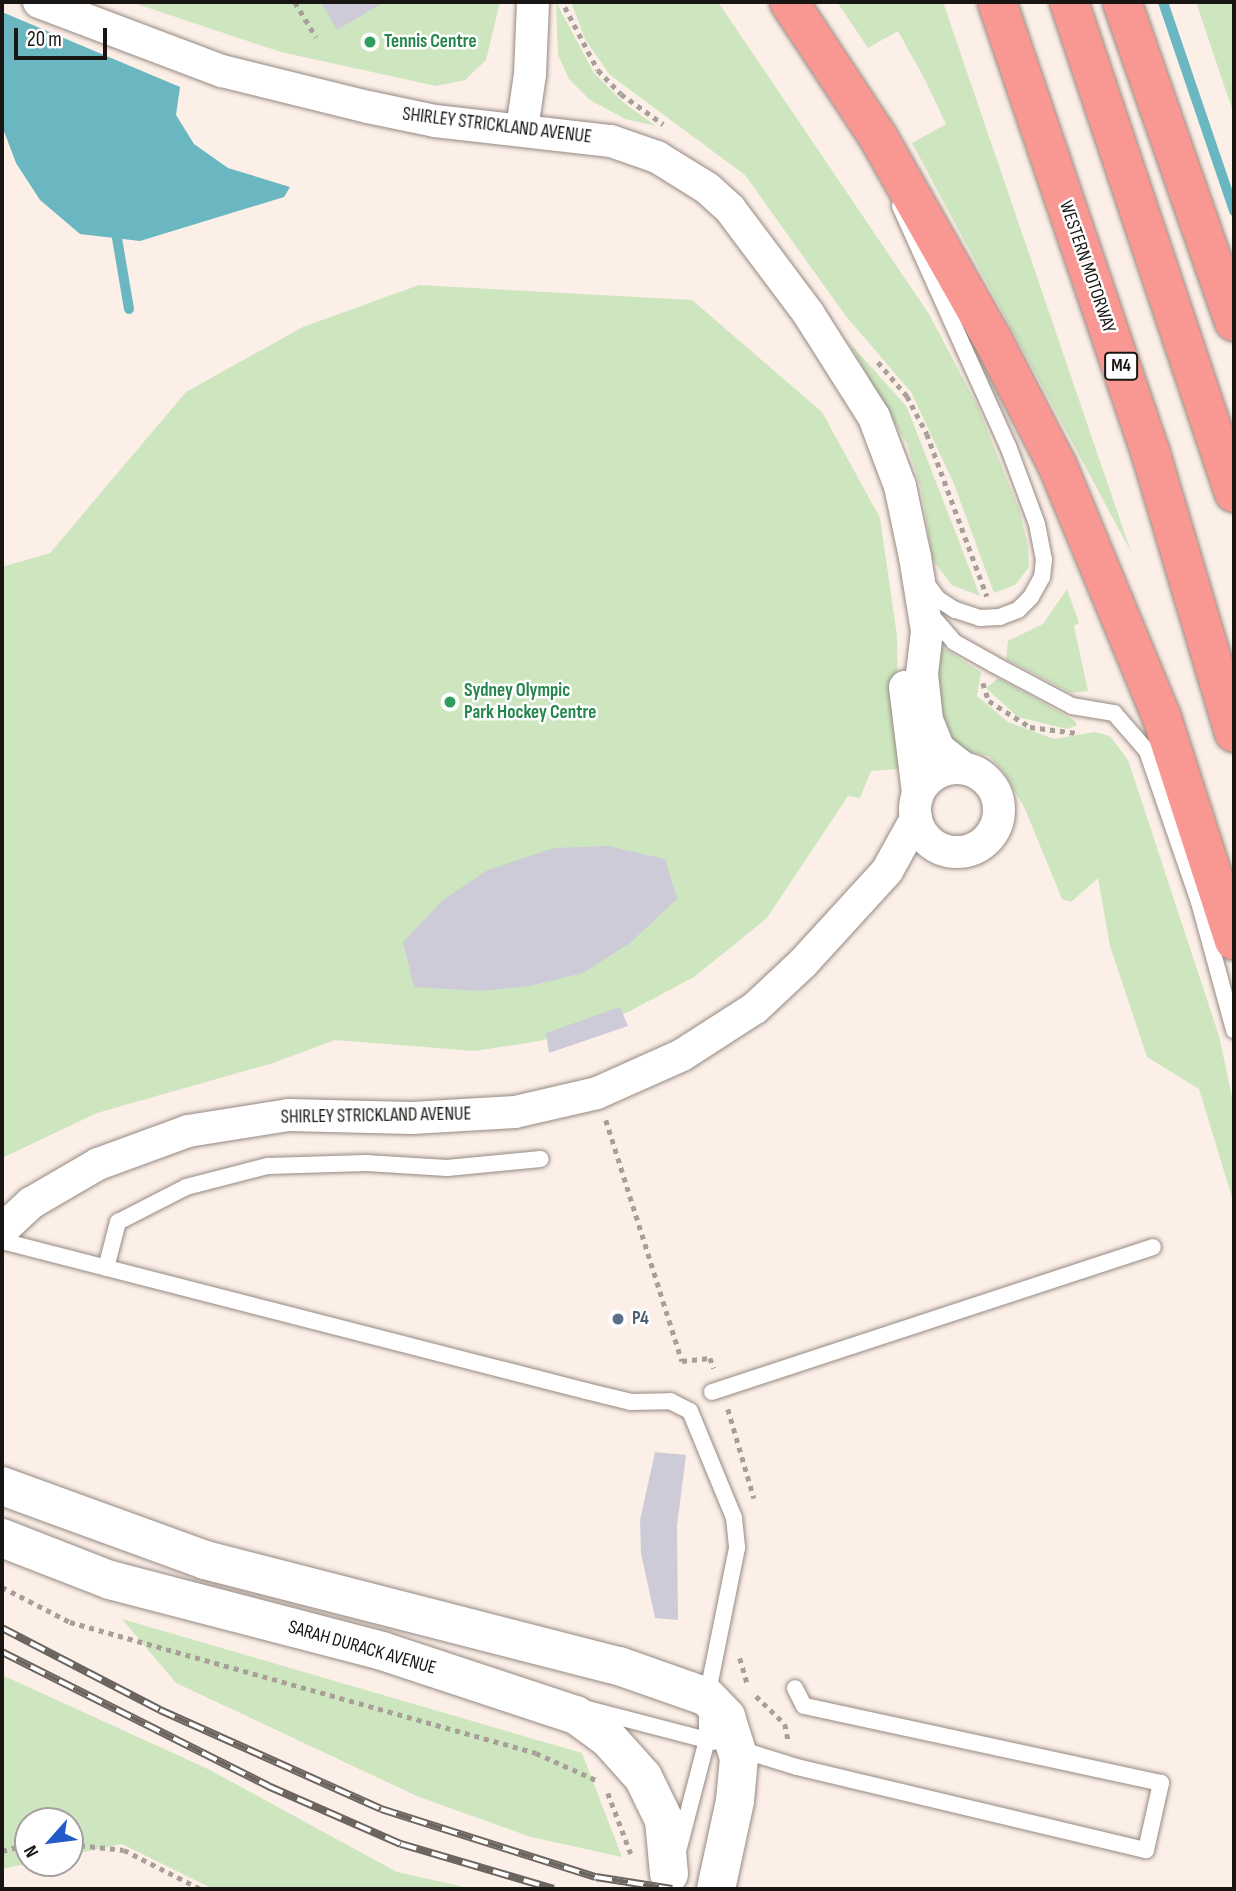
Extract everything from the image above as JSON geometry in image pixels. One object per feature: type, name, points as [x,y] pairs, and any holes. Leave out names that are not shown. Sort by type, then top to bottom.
[{"type":"highway","points":[[789,2],[878,137],[993,340],[1074,503],[1162,718],[1234,941]]},
{"type":"highway","name":"WESTERN MOTORWAY","points":[[996,2],[1150,451],[1234,733]]},
{"type":"highway","points":[[1069,2],[1234,493]]},
{"type":"highway","points":[[1122,2],[1234,321]]},
{"type":"street","name":"SHIRLEY STRICKLAND AVENUE","points":[[38,2],[222,71],[414,118],[591,136],[645,153],[681,170],[730,209],[808,313],[874,417],[900,486],[915,562],[927,631],[922,674],[927,720],[939,749],[963,768]]},
{"type":"street","points":[[522,129],[530,74],[533,2]]},
{"type":"street","points":[[921,818],[937,772],[963,768],[976,772],[995,790],[1000,814],[990,837],[970,850],[945,850],[921,818],[905,688],[909,662],[927,631]]},
{"type":"street","name":"SHIRLEY STRICKLAND AVENUE","points":[[2,1230],[31,1203],[98,1164],[188,1131],[289,1115],[412,1118],[515,1112],[597,1093],[682,1055],[755,1007],[838,927],[897,857],[915,841],[921,818]]},
{"type":"street","points":[[2,1486],[205,1560],[619,1666],[706,1697],[726,1717],[722,1744],[737,1793],[716,1889]]},
{"type":"street","name":"SARAH DURACK AVENUE","points":[[2,1538],[110,1580],[382,1651],[556,1706],[593,1726],[633,1763],[657,1800],[667,1832],[669,1874]]},
{"type":"lane","points":[[878,137],[907,228],[1008,446],[1037,524],[1044,559],[1041,577],[1026,603],[995,619],[960,612],[938,599],[915,562]]},
{"type":"lane","points":[[920,592],[934,620],[954,642],[1072,706],[1114,713],[1147,751],[1199,902],[1234,1030]]},
{"type":"lane","points":[[106,1268],[118,1222],[186,1186],[268,1166],[366,1163],[447,1168],[541,1159]]},
{"type":"lane","points":[[2,1241],[631,1402],[670,1401],[690,1411],[734,1518],[737,1548],[706,1697]]},
{"type":"lane","points":[[712,1392],[1153,1247]]},
{"type":"lane","points":[[556,1706],[592,1707],[797,1767],[1146,1850],[1161,1783],[804,1706],[795,1688]]},
{"type":"lane","points":[[669,1874],[722,1744]]},
{"type":"path","points":[[295,2],[316,37]]},
{"type":"path","points":[[597,1093],[682,1362],[710,1358]]},
{"type":"path","points":[[2,1587],[70,1622],[536,1753],[605,1784],[632,1859]]},
{"type":"path","points":[[740,1653],[748,1687],[785,1724],[789,1736]]},
{"type":"path","points":[[84,1846],[124,1850],[201,1889]]},
{"type":"green space","name":"Tennis Centre","points":[[131,2],[500,2],[486,60],[465,80],[436,86],[281,52]]},
{"type":"green space","points":[[556,2],[594,73],[624,103],[656,126],[625,119],[590,100],[569,79],[558,55]]},
{"type":"green space","points":[[571,2],[718,2],[929,314],[978,407],[1020,512],[1028,546],[1029,567],[1015,585],[994,593],[954,484],[911,392],[845,315],[745,175],[610,75],[585,39]]},
{"type":"green space","points":[[837,2],[943,2],[1131,552],[912,143],[946,124],[924,78],[898,31],[868,48]]},
{"type":"green space","points":[[1196,2],[1234,2],[1234,114],[1228,97]]},
{"type":"green space","name":"Sydney Olympic Park Hockey Centre","points":[[419,285],[692,300],[822,412],[880,518],[897,636],[899,769],[871,771],[860,798],[848,796],[767,918],[694,977],[628,1012],[540,1041],[475,1051],[335,1040],[273,1063],[97,1113],[2,1158],[2,567],[50,553],[186,392],[303,327]]},
{"type":"green space","points":[[848,341],[907,407],[980,596],[952,585],[933,560],[921,489],[907,444]]},
{"type":"green space","points":[[1067,589],[1079,623],[1074,626],[1088,691],[1071,693],[1006,659],[1008,641],[1043,624]]},
{"type":"green space","points":[[943,648],[981,672],[977,696],[1008,722],[1054,739],[1094,732],[1110,736],[1128,760],[1219,1036],[1234,1106],[1234,1204],[1199,1089],[1147,1057],[1110,946],[1098,878],[1071,902],[1062,899],[1025,809],[1004,772],[989,756],[958,749],[941,727],[935,657]]},
{"type":"green space","points":[[998,678],[1074,720],[1077,725],[1067,729],[1018,717],[986,688]]},
{"type":"green space","points":[[122,1619],[582,1753],[622,1857],[531,1837],[419,1797],[176,1683]]},
{"type":"green space","points":[[2,1675],[210,1770],[397,1872],[473,1889],[213,1889],[122,1844],[84,1852],[84,1807],[14,1807],[14,1866],[2,1869]]},
{"type":"water","points":[[2,12],[180,87],[176,115],[194,144],[228,168],[290,187],[284,197],[140,241],[80,234],[40,200],[16,163],[2,126]]},
{"type":"building","points":[[321,2],[384,2],[337,30]]},
{"type":"building","points":[[608,846],[665,859],[677,899],[630,943],[583,973],[530,986],[481,991],[414,987],[403,942],[443,900],[488,870],[554,848]]},
{"type":"building","points":[[620,1007],[628,1026],[549,1053],[546,1033]]},
{"type":"building","points":[[655,1452],[686,1455],[677,1526],[678,1620],[655,1618],[641,1553],[640,1520]]},
{"type":"waterway","points":[[1163,2],[1234,211]]},
{"type":"waterway","points":[[117,238],[129,309]]},
{"type":"railway","points":[[2,1628],[160,1710],[381,1809],[596,1877],[672,1889]]},
{"type":"railway","points":[[2,1652],[268,1786],[401,1844],[554,1889]]},
{"type":"place","name":"Tennis Centre","points":[[370,42]]},
{"type":"place","name":"Sydney Olympic Park Hockey Centre","points":[[450,702]]},
{"type":"place","name":"P4","points":[[618,1319]]}]
